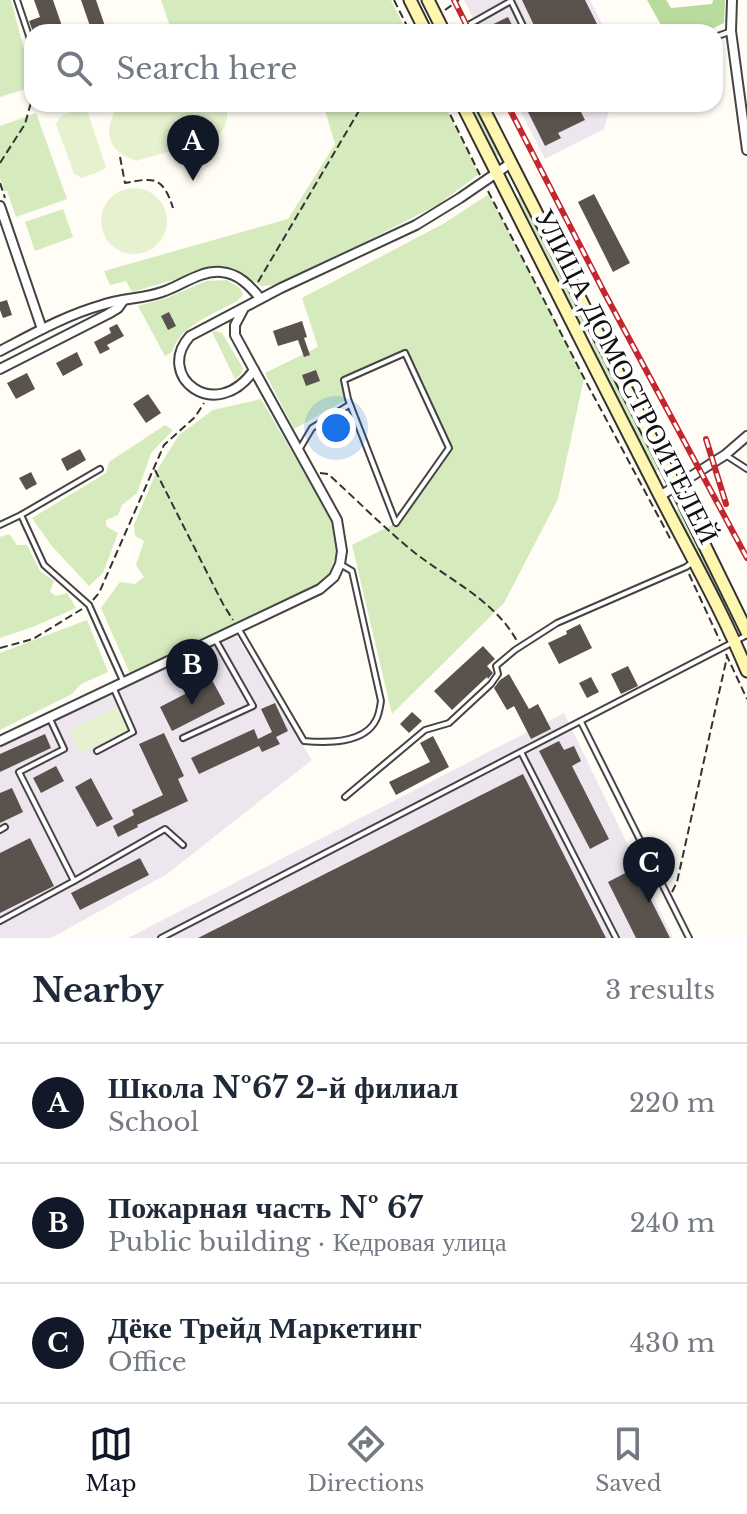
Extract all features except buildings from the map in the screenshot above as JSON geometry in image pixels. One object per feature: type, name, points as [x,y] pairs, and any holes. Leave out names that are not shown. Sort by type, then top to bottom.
[{"type":"main road","points":[[410,0],[422,24]]},
{"type":"main road","points":[[428,0],[440,24]]},
{"type":"main road","name":"УЛИЦА ДОМОСТРОИТЕЛЕЙ","points":[[466,112],[660,496],[690,564],[735,642],[747,671]]},
{"type":"main road","name":"УЛИЦА ДОМОСТРОИТЕЛЕЙ","points":[[485,112],[676,487],[747,634]]},
{"type":"street","points":[[732,0],[731,31],[747,150]]},
{"type":"street","points":[[254,370],[246,381],[224,394],[209,395],[190,386],[181,371],[179,357],[190,336],[260,298],[416,225],[511,163]]},
{"type":"street","points":[[0,206],[42,329]]},
{"type":"street","points":[[0,351],[83,311],[165,291],[212,272],[236,276],[260,298]]},
{"type":"street","points":[[1,367],[108,314],[124,301]]},
{"type":"street","points":[[0,741],[320,589],[334,577],[342,551],[337,520],[235,335],[235,325],[244,308]]},
{"type":"street","points":[[660,496],[725,455],[747,436]]},
{"type":"lane","points":[[17,0],[25,24]]},
{"type":"lane","points":[[470,24],[511,1],[522,24]]},
{"type":"lane","points":[[723,34],[731,31]]},
{"type":"lane","points":[[405,353],[449,448],[396,523],[350,404],[344,380],[405,353]]},
{"type":"lane","points":[[299,450],[312,428],[350,404]]},
{"type":"lane","points":[[725,455],[747,469]]},
{"type":"lane","points":[[0,525],[100,469]]},
{"type":"lane","points":[[21,515],[44,565],[89,605],[123,681]]},
{"type":"lane","points":[[238,628],[304,741],[322,742],[361,736],[376,721],[381,701],[352,571],[340,564]]},
{"type":"lane","points":[[345,797],[425,730],[449,723],[491,684],[498,674],[496,666],[557,623],[690,564]]},
{"type":"lane","points":[[161,938],[724,649],[747,634]]},
{"type":"lane","points":[[183,738],[253,706],[215,639]]},
{"type":"lane","points":[[97,751],[133,732],[113,687]]},
{"type":"lane","points":[[50,719],[64,749],[19,772],[74,881]]},
{"type":"lane","points":[[581,722],[689,938]]},
{"type":"lane","points":[[521,752],[616,938]]},
{"type":"lane","points":[[0,921],[165,829],[183,845]]},
{"type":"path","points":[[394,0],[405,24]]},
{"type":"path","points":[[444,10],[459,0]]},
{"type":"path","points":[[0,163],[25,124],[28,112]]},
{"type":"path","points":[[254,290],[358,112]]},
{"type":"path","points":[[449,112],[584,378],[671,540]]},
{"type":"path","points":[[120,157],[125,183],[146,179],[157,182],[167,189],[173,208]]},
{"type":"path","points":[[0,648],[33,639],[89,605],[99,593],[164,445],[195,417],[209,395]]},
{"type":"path","points":[[154,469],[238,628]]},
{"type":"path","points":[[311,471],[328,474],[414,552],[491,608],[510,629],[520,648]]},
{"type":"path","points":[[690,564],[747,699]]},
{"type":"path","points":[[669,899],[677,882],[727,656]]},
{"type":"shaded area","points":[[464,0],[590,0],[602,24],[476,24]]},
{"type":"shaded area","points":[[521,112],[609,112],[604,129],[545,159]]},
{"type":"shaded area","points":[[236,635],[312,760],[167,874],[51,938],[0,938],[0,743]]},
{"type":"shaded area","points":[[564,713],[673,938],[128,938]]},
{"type":"green space","points":[[0,0],[11,0],[24,50],[24,90],[0,97]]},
{"type":"green space","points":[[161,0],[391,0],[403,24],[169,24]]},
{"type":"green space","points":[[647,0],[666,0],[671,8],[725,0],[722,24],[660,24]]},
{"type":"green space","points":[[72,112],[88,113],[106,167],[103,170],[82,178],[74,174],[56,124],[61,116]]},
{"type":"green space","points":[[115,112],[227,112],[227,118],[216,138],[136,161],[113,146],[109,132]]},
{"type":"green space","points":[[325,112],[448,112],[479,174],[439,204],[281,285],[261,286],[234,268],[217,267],[132,292],[126,281],[110,285],[104,271],[288,219],[335,144]]},
{"type":"green space","points":[[472,112],[478,112],[499,156],[494,155]]},
{"type":"green space","points":[[36,113],[67,199],[16,217],[0,178],[0,126]]},
{"type":"green space","points":[[134,188],[147,191],[157,198],[164,208],[167,221],[164,234],[157,244],[147,251],[134,254],[121,251],[111,244],[104,234],[101,221],[104,208],[111,198],[121,191]]},
{"type":"green space","points":[[489,194],[584,378],[558,499],[504,603],[392,714],[352,545],[396,523],[449,447],[405,353],[344,380],[348,399],[294,429],[265,373],[318,347],[302,298],[443,224]]},
{"type":"green space","points":[[519,196],[586,324],[587,335],[517,200]]},
{"type":"green space","points":[[63,209],[73,237],[35,251],[25,222]]},
{"type":"green space","points":[[227,280],[240,288],[243,295],[190,328],[172,352],[165,356],[138,306],[167,298],[206,281]]},
{"type":"green space","points":[[212,332],[222,333],[243,368],[235,379]]},
{"type":"green space","points":[[592,334],[659,470],[654,470],[592,345]]},
{"type":"green space","points":[[261,399],[335,526],[336,553],[329,577],[315,587],[130,674],[101,608],[120,582],[135,584],[144,577],[136,565],[144,541],[135,536],[134,525],[157,470],[179,435],[213,410]]},
{"type":"green space","points":[[165,425],[173,430],[151,453],[137,493],[122,505],[118,515],[106,520],[106,526],[118,533],[103,573],[89,586],[51,545],[32,518],[106,473],[109,462]]},
{"type":"green space","points":[[679,508],[728,607],[723,606],[676,512]]},
{"type":"green space","points":[[9,534],[17,545],[27,545],[40,571],[54,581],[50,592],[56,596],[67,593],[76,608],[0,638],[0,537]]},
{"type":"green space","points":[[87,620],[108,672],[0,730],[0,653]]},
{"type":"green space","points":[[118,707],[128,730],[80,753],[69,730]]},
{"type":"railway","points":[[454,0],[466,24]]},
{"type":"railway","points":[[511,112],[747,558]]},
{"type":"railway","points":[[706,439],[726,504]]},
{"type":"place","name":"Школа №67 2-й филиал","points":[[193,181]]},
{"type":"place","name":"Пожарная часть № 67","points":[[192,705]]},
{"type":"place","name":"Дёке Трейд Маркетинг","points":[[649,903]]}]
